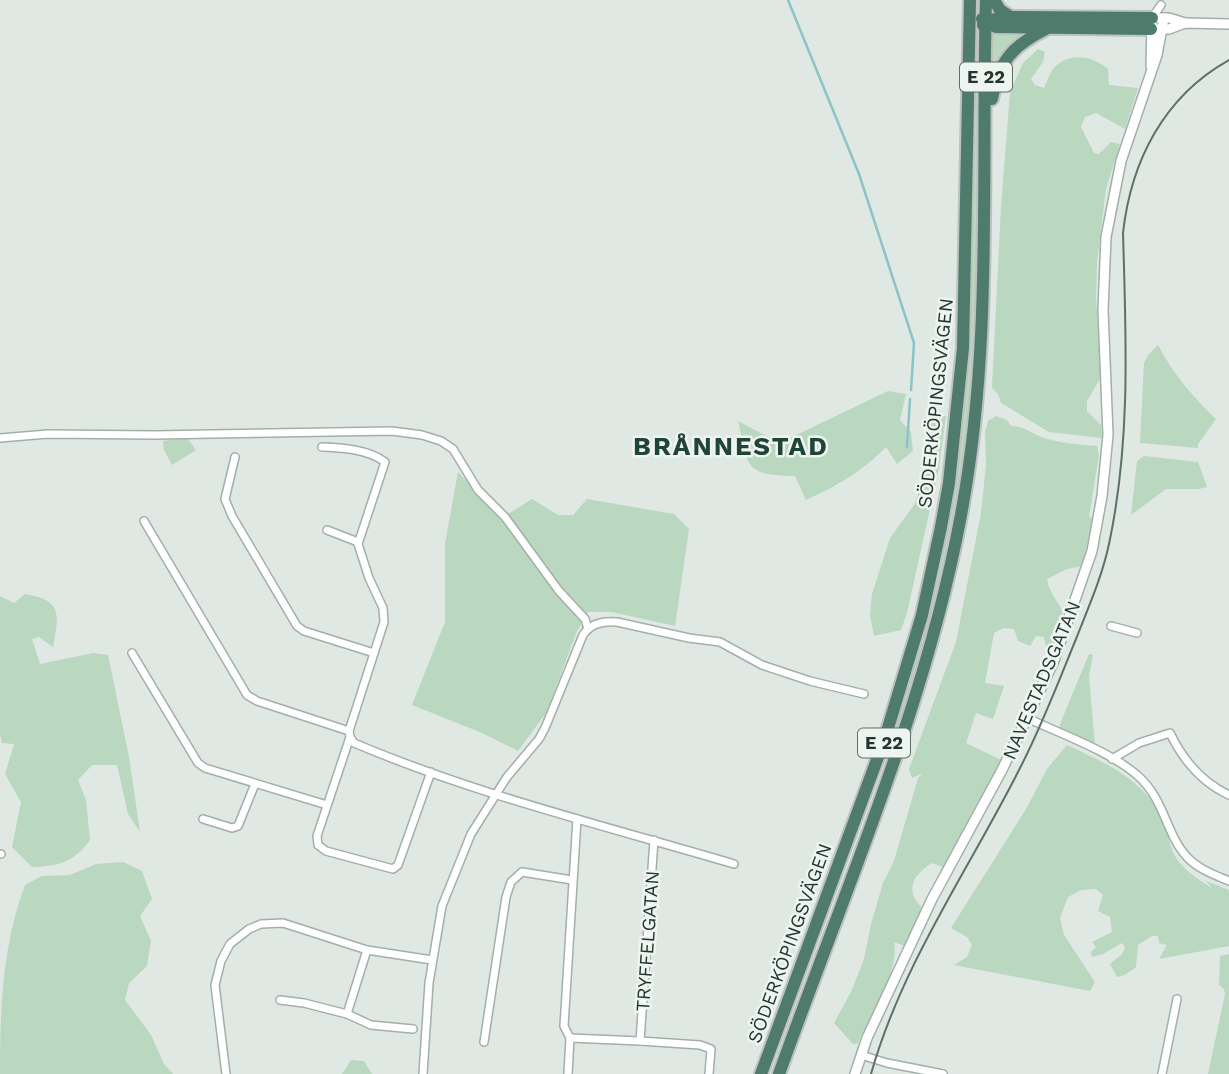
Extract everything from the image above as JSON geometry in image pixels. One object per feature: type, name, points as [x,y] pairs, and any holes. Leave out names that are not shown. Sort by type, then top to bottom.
[{"type":"highway","name":"SÖDERKÖPINGSVÄGEN","points":[[779,1074],[902,742],[929,656],[951,564],[968,467],[977,391],[983,286],[986,0]]},
{"type":"highway","points":[[994,0],[1000,10],[1011,17]]},
{"type":"highway","name":"SÖDERKÖPINGSVÄGEN","points":[[761,1074],[886,738],[922,615],[941,527],[955,432],[963,348],[970,1]]},
{"type":"highway","points":[[970,1],[986,23],[996,27],[1048,28],[1158,23]]},
{"type":"highway","points":[[971,43],[975,33],[986,23],[1011,17],[1158,23]]},
{"type":"highway","points":[[986,130],[994,87],[1006,57],[1028,38],[1048,28]]},
{"type":"street","points":[[1158,23],[1229,24]]},
{"type":"street","name":"NAVESTADSGATAN","points":[[855,1074],[861,1055],[932,899],[990,794],[1053,663],[1093,551],[1108,435],[1103,310],[1106,237],[1126,144],[1152,71],[1158,23]]},
{"type":"street","points":[[0,438],[48,434],[392,431],[441,441],[453,449],[478,489],[505,517],[559,591],[584,619],[587,628]]},
{"type":"street","points":[[322,447],[376,455],[385,462],[358,542],[360,555],[383,608],[384,622],[317,836],[318,845],[338,854],[393,869],[398,865],[431,772]]},
{"type":"street","points":[[235,457],[225,499],[232,516],[297,626],[304,631],[373,653]]},
{"type":"street","name":"TRYFFELGATAN","points":[[144,522],[247,695],[257,701],[349,734],[354,743],[431,772],[577,819],[734,864]]},
{"type":"street","points":[[327,530],[358,542]]},
{"type":"street","points":[[424,1074],[429,983],[442,906],[471,834],[508,777],[541,735],[587,628],[607,621],[617,622],[720,642],[762,665],[810,681],[864,694]]},
{"type":"street","points":[[1111,626],[1137,633]]},
{"type":"street","points":[[132,653],[198,763],[205,768],[254,784],[327,805]]},
{"type":"street","points":[[1027,718],[1112,759],[1136,775],[1160,803],[1187,858],[1229,881]]},
{"type":"street","points":[[1112,759],[1139,743],[1170,733],[1198,774],[1229,795]]},
{"type":"street","points":[[203,819],[232,828],[239,826],[254,784]]},
{"type":"street","points":[[568,1074],[570,1038],[564,1026],[577,819]]},
{"type":"street","name":"TRYFFELGATAN","points":[[640,1041],[654,840]]},
{"type":"street","points":[[484,1042],[497,950],[511,881],[522,872],[572,880]]},
{"type":"street","points":[[226,1074],[215,985],[221,961],[239,934],[261,924],[283,923],[367,950],[432,960]]},
{"type":"street","points":[[346,1014],[367,950]]},
{"type":"street","points":[[1162,1074],[1177,999]]},
{"type":"street","points":[[280,1000],[346,1014],[371,1025],[413,1029]]},
{"type":"street","points":[[570,1038],[700,1045],[711,1049],[709,1074]]},
{"type":"street","points":[[861,1055],[943,1074]]},
{"type":"green space","points":[[1030,31],[991,78],[990,80],[988,33]]},
{"type":"green space","points":[[982,34],[976,315],[960,484],[948,553],[931,622],[901,723],[890,756],[886,759],[933,592],[960,443],[970,331],[977,68],[978,46]]},
{"type":"green space","points":[[1038,49],[1045,52],[1043,62],[1031,79],[1035,85],[1044,88],[1052,70],[1060,63],[1081,57],[1108,69],[1109,85],[1138,88],[1125,129],[1096,113],[1085,117],[1081,127],[1094,153],[1099,154],[1111,142],[1120,144],[1106,189],[1097,262],[1096,298],[1101,377],[1087,401],[1087,411],[1101,425],[1102,438],[1049,432],[1001,403],[992,388],[1010,92],[1023,63]]},
{"type":"green space","points":[[1158,345],[1184,385],[1216,419],[1198,444],[1198,448],[1140,443],[1144,363]]},
{"type":"green space","points":[[888,391],[906,394],[900,420],[911,432],[913,451],[897,464],[886,447],[849,477],[806,500],[795,476],[757,470],[747,458],[738,421],[768,437],[788,439]]},
{"type":"green space","points":[[936,415],[946,416],[939,468],[907,613],[901,630],[874,636],[870,615],[872,594],[890,538],[914,505],[924,479],[927,431]]},
{"type":"green space","points":[[996,416],[1007,420],[1011,426],[1044,438],[1097,446],[1099,455],[1089,517],[1093,518],[1082,566],[1067,569],[1047,579],[1062,616],[1061,627],[1052,650],[1046,647],[1044,637],[1036,636],[1030,646],[1018,641],[1014,629],[1004,628],[994,633],[985,683],[1004,686],[993,719],[976,713],[966,743],[1001,760],[946,868],[932,863],[913,883],[913,895],[922,908],[905,946],[894,942],[893,966],[883,993],[858,1043],[853,1044],[834,1023],[852,990],[864,959],[883,883],[894,861],[918,778],[923,773],[912,778],[909,769],[956,642],[981,513],[986,465],[985,431],[988,421]]},
{"type":"green space","points":[[187,438],[196,450],[172,465],[164,450],[163,441]]},
{"type":"green space","points":[[1144,456],[1198,462],[1207,487],[1166,489],[1131,515],[1137,461]]},
{"type":"green space","points":[[458,472],[502,518],[532,499],[558,515],[573,515],[587,499],[674,514],[689,529],[675,626],[612,612],[588,612],[577,631],[546,713],[518,751],[482,733],[412,705],[445,622],[445,544]]},
{"type":"green space","points":[[25,594],[46,600],[56,611],[53,647],[39,637],[32,639],[40,664],[93,653],[108,655],[129,757],[140,832],[128,814],[117,765],[92,765],[78,780],[86,800],[90,840],[78,854],[65,862],[50,866],[32,867],[12,847],[21,802],[5,774],[14,744],[2,743],[0,734],[0,596],[14,603]]},
{"type":"green space","points":[[1089,654],[1093,655],[1089,676],[1095,746],[1060,729]]},
{"type":"green space","points":[[1067,745],[1130,779],[1162,816],[1171,847],[1180,864],[1213,889],[1206,881],[1229,890],[1229,946],[1159,959],[1167,945],[1159,943],[1158,936],[1152,936],[1138,945],[1136,967],[1117,977],[1110,964],[1122,954],[1125,947],[1122,943],[1092,957],[1091,952],[1096,947],[1092,942],[1112,932],[1110,917],[1098,911],[1103,895],[1096,889],[1081,890],[1068,897],[1060,918],[1064,935],[1095,982],[1090,991],[954,965],[967,957],[972,945],[967,937],[951,928],[1026,809],[1047,769]]},
{"type":"green space","points":[[123,862],[142,871],[152,899],[140,916],[151,941],[147,966],[129,983],[125,1000],[151,1035],[164,1064],[173,1074],[0,1074],[2,1002],[7,955],[11,931],[25,885],[42,876],[70,875],[96,864]]},
{"type":"green space","points":[[1229,954],[1229,1074],[1208,1074],[1225,994],[1219,985],[1220,956]]},
{"type":"green space","points":[[351,1060],[364,1061],[372,1074],[342,1074]]},
{"type":"waterway","points":[[788,0],[859,174],[914,343],[911,390]]},
{"type":"waterway","points":[[907,447],[910,399]]},
{"type":"tram line","points":[[871,1074],[884,1033],[918,956],[1035,738],[1099,580],[1116,505],[1124,428],[1126,350],[1123,233],[1127,206],[1143,156],[1169,112],[1186,92],[1229,60]]},
{"type":"district","name":"BRÅNNESTAD","points":[[731,446]]}]
